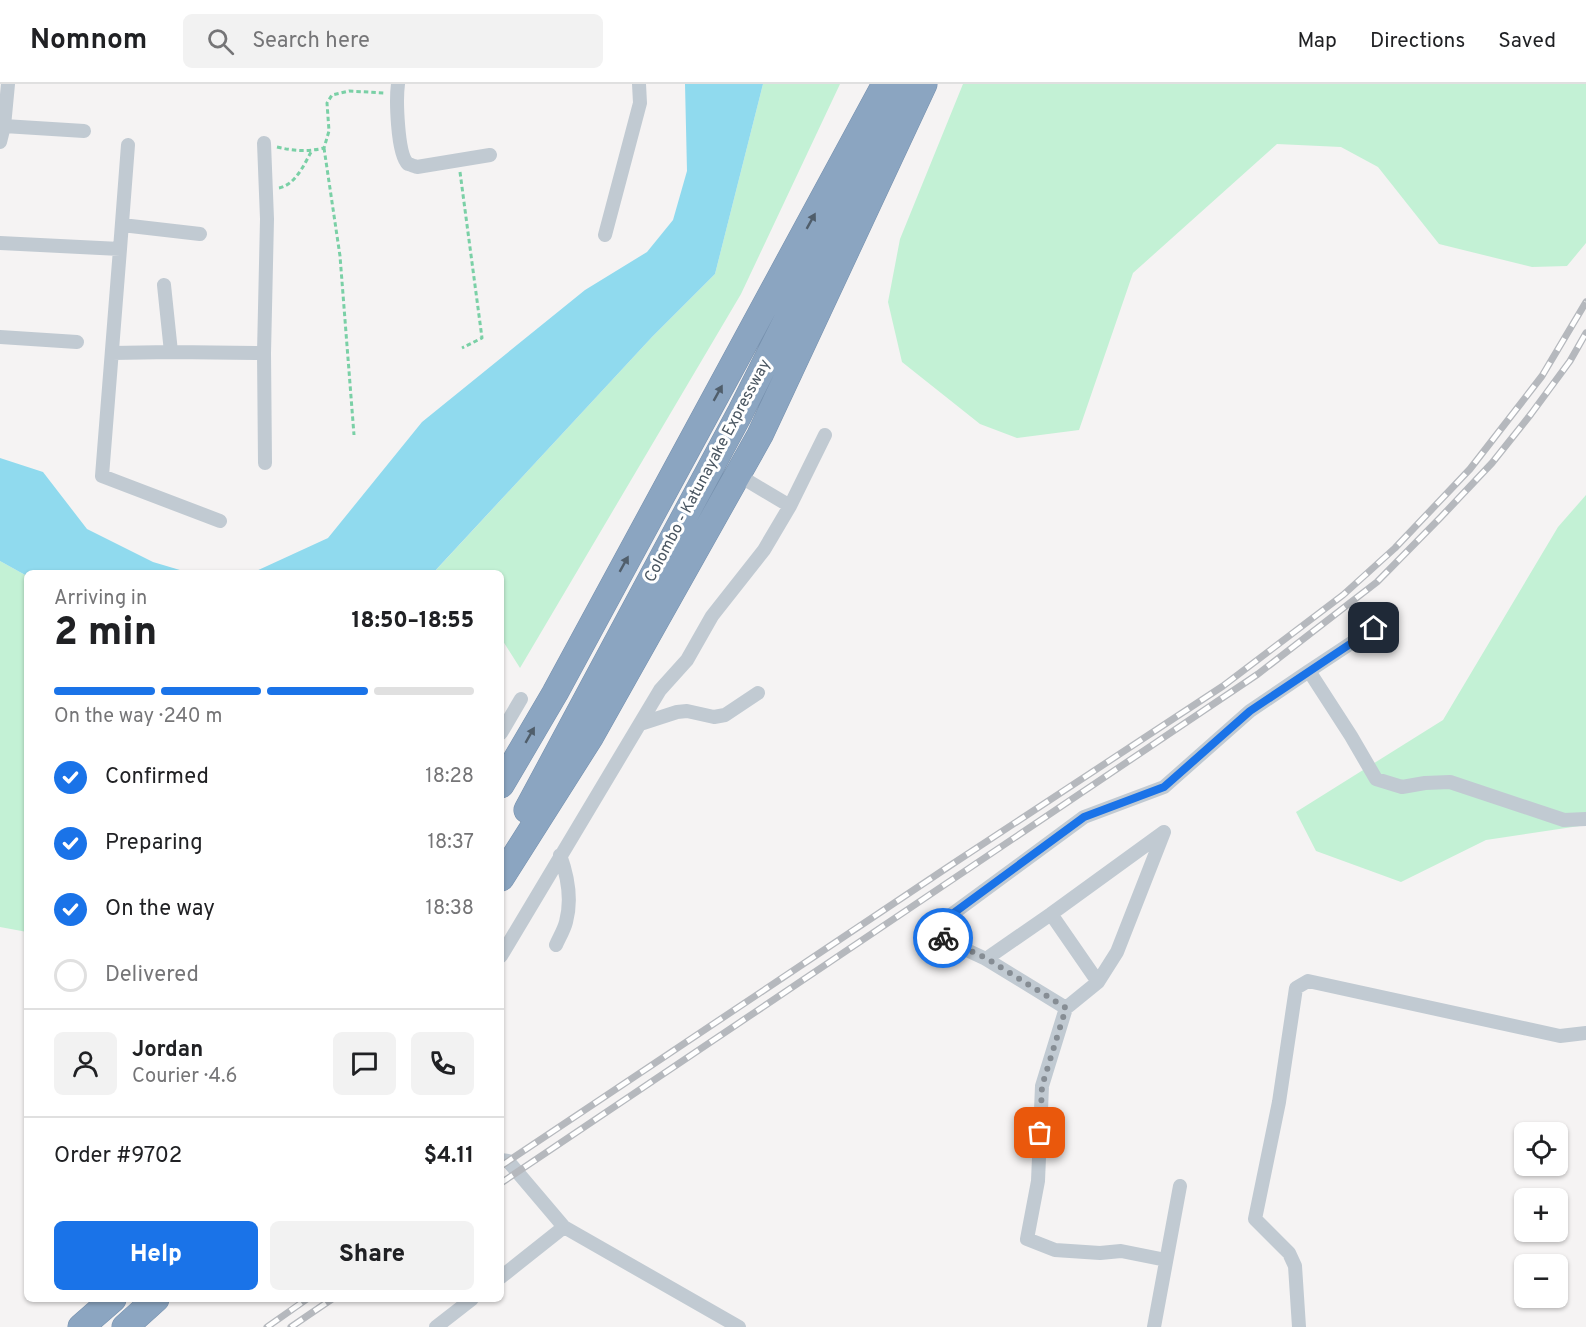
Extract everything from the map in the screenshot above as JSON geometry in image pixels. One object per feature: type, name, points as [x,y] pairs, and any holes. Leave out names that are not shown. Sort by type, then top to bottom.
[{"type":"highway","name":"Colombo - Katunayake Expressway","points":[[504,780],[555,693],[885,84]]},
{"type":"highway","name":"Colombo - Katunayake Expressway","points":[[504,851],[740,413],[905,84]]},
{"type":"highway","points":[[504,852],[541,797],[747,429],[914,84]]},
{"type":"highway","points":[[504,873],[591,736],[760,435],[924,84]]},
{"type":"highway","points":[[527,838],[598,741],[665,634],[748,481],[900,166],[932,84]]},
{"type":"highway","points":[[81,1327],[110,1302]]},
{"type":"highway","points":[[125,1327],[153,1302]]},
{"type":"street","points":[[0,142],[8,84]]},
{"type":"street","points":[[605,235],[640,103],[639,84]]},
{"type":"street","points":[[397,89],[400,146],[409,164],[417,167],[490,155]]},
{"type":"street","points":[[4,126],[84,131]]},
{"type":"street","points":[[264,143],[267,219],[264,354],[265,463]]},
{"type":"street","points":[[128,145],[102,476],[220,521]]},
{"type":"street","points":[[122,225],[200,234]]},
{"type":"street","points":[[0,243],[120,249]]},
{"type":"street","points":[[164,285],[171,352]]},
{"type":"street","points":[[0,337],[77,342]]},
{"type":"street","points":[[112,353],[264,354]]},
{"type":"street","points":[[504,951],[660,690],[687,660],[712,615],[764,550],[790,506],[825,435]]},
{"type":"street","points":[[748,481],[790,506]]},
{"type":"street","points":[[1066,1008],[986,958],[943,939],[936,926],[1084,817],[1164,787],[1250,711],[1374,628]]},
{"type":"street","points":[[1309,672],[1376,779],[1402,787],[1450,782],[1564,820],[1586,819]]},
{"type":"street","points":[[640,724],[677,712],[687,711],[714,717],[725,715],[758,693]]},
{"type":"street","points":[[504,728],[521,699]]},
{"type":"street","points":[[986,958],[1164,832],[1117,952],[1098,982],[1066,1008],[1042,1086],[1038,1181],[1027,1239],[1055,1250],[1100,1253],[1121,1251],[1166,1260]]},
{"type":"street","points":[[556,945],[566,923],[569,898],[567,875],[560,855]]},
{"type":"street","points":[[1051,914],[1098,982]]},
{"type":"street","points":[[1299,1327],[1295,1266],[1289,1253],[1255,1220],[1279,1102],[1296,988],[1308,981],[1560,1036],[1586,1033]]},
{"type":"street","points":[[504,1160],[508,1161],[564,1227],[739,1327]]},
{"type":"street","points":[[1154,1327],[1180,1186]]},
{"type":"street","points":[[504,1275],[564,1227]]},
{"type":"street","points":[[436,1327],[468,1302]]},
{"type":"path","points":[[354,435],[340,256],[324,148],[328,131],[327,103],[332,94],[397,89]]},
{"type":"path","points":[[264,143],[310,152],[324,148]]},
{"type":"path","points":[[266,191],[286,187],[303,169],[310,152]]},
{"type":"path","points":[[459,161],[482,338],[462,348]]},
{"type":"green space","points":[[763,84],[840,84],[741,294],[520,668],[504,643],[504,570],[436,570],[652,337],[715,274]]},
{"type":"green space","points":[[963,84],[1586,84],[1586,243],[1567,266],[1532,267],[1439,244],[1378,167],[1341,147],[1277,144],[1133,273],[1079,430],[1017,438],[980,424],[902,362],[888,302],[900,239]]},
{"type":"green space","points":[[1586,495],[1586,825],[1486,840],[1401,882],[1316,851],[1296,812],[1443,720],[1558,527]]},
{"type":"green space","points":[[0,561],[24,574],[24,931],[0,927]]},
{"type":"water","points":[[685,84],[763,84],[715,274],[652,337],[436,570],[259,570],[328,538],[422,422],[585,290],[647,252],[673,220],[687,171]]},
{"type":"water","points":[[0,458],[43,472],[87,529],[153,562],[180,570],[24,570],[24,574],[0,561]]},
{"type":"railway","points":[[504,1164],[1223,686],[1343,595],[1395,548],[1470,469],[1542,376],[1586,302]]},
{"type":"railway","points":[[504,1181],[1258,674],[1377,582],[1492,463],[1570,361],[1586,333]]},
{"type":"railway","points":[[267,1327],[303,1302]]},
{"type":"railway","points":[[291,1327],[328,1302]]},
{"type":"way so far","points":[[943,938],[986,958],[1066,1008],[1042,1086],[1040,1133]]},
{"type":"route","points":[[943,938],[936,926],[1084,817],[1164,787],[1250,711],[1374,628]]}]
